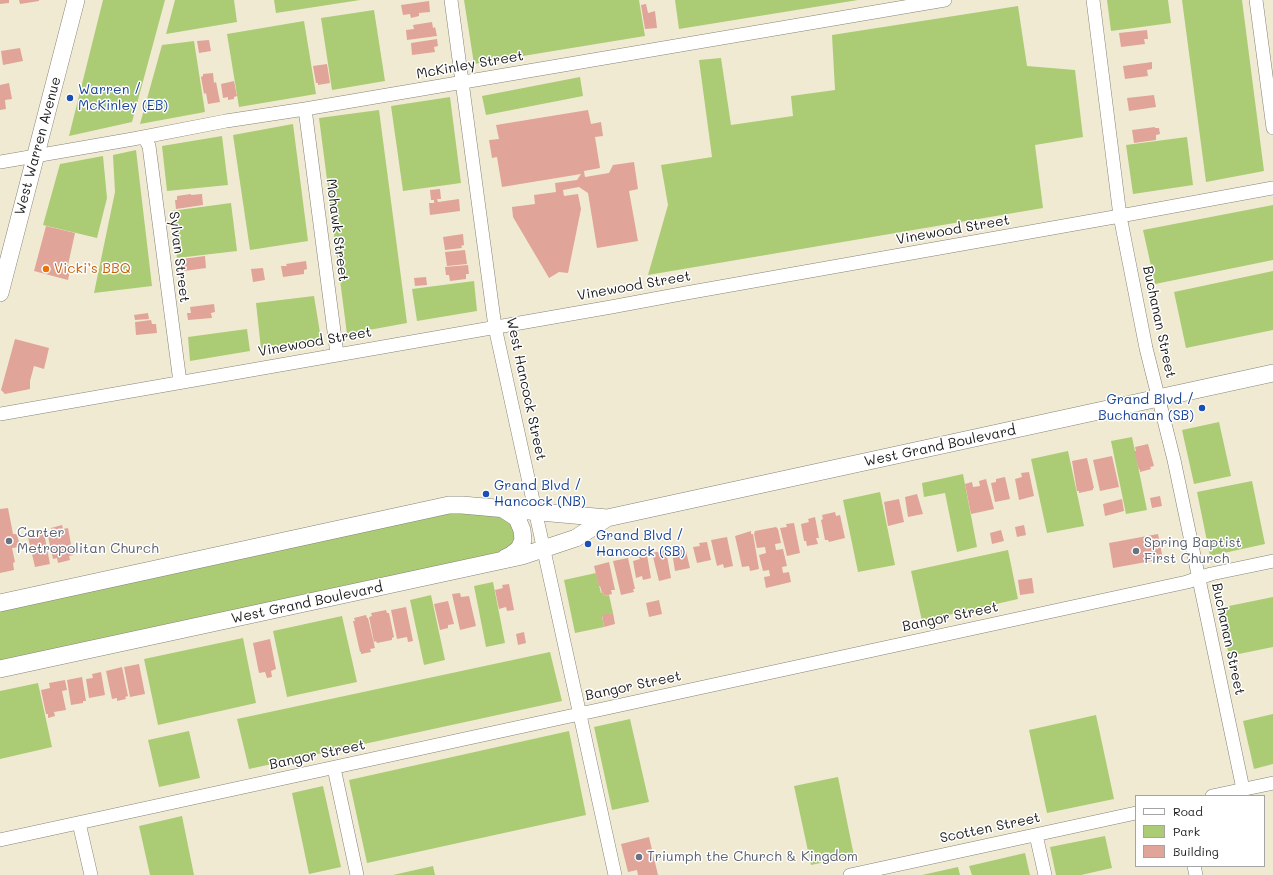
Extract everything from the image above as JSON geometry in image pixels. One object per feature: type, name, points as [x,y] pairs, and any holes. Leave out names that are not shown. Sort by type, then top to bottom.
[{"type":"main road","name":"West Warren Avenue","points":[[0,293],[76,0]]},
{"type":"main road","name":"West Grand Boulevard","points":[[0,603],[437,507],[462,505],[607,518],[1273,373]]},
{"type":"main road","points":[[499,561],[519,549],[523,540],[522,530],[517,518],[503,509]]},
{"type":"main road","name":"West Grand Boulevard","points":[[0,669],[522,556],[576,538],[607,518]]},
{"type":"street","name":"West Hancock Street","points":[[451,0],[495,327],[614,875]]},
{"type":"street","name":"McKinley Street","points":[[0,162],[226,121],[305,109],[945,0]]},
{"type":"street","name":"Buchanan Street","points":[[1093,0],[1120,216],[1146,348],[1174,460],[1243,789]]},
{"type":"street","points":[[1256,0],[1273,128]]},
{"type":"street","name":"Mohawk Street","points":[[305,109],[337,354]]},
{"type":"street","name":"Sylvan Street","points":[[144,137],[149,146],[180,382]]},
{"type":"street","name":"Vinewood Street","points":[[0,414],[611,307],[1273,188]]},
{"type":"street","name":"Bangor Street","points":[[0,840],[1187,582],[1212,574],[1273,561]]},
{"type":"street","points":[[334,768],[357,875]]},
{"type":"street","points":[[1216,795],[1273,782]]},
{"type":"street","name":"Scotten Street","points":[[850,875],[890,871],[1036,835],[1135,813]]},
{"type":"street","points":[[79,823],[90,875]]},
{"type":"street","points":[[1036,835],[1044,875]]},
{"type":"green space","points":[[103,0],[165,0],[132,122],[69,136]]},
{"type":"green space","points":[[175,0],[234,0],[237,22],[166,34]]},
{"type":"green space","points":[[274,0],[360,0],[276,13]]},
{"type":"green space","points":[[464,0],[639,0],[645,36],[474,64]]},
{"type":"green space","points":[[675,0],[858,0],[679,29]]},
{"type":"green space","points":[[1107,0],[1168,0],[1171,23],[1111,31]]},
{"type":"green space","points":[[1182,0],[1242,0],[1264,171],[1206,182]]},
{"type":"green space","points":[[1018,6],[1027,66],[1075,70],[1083,137],[1035,145],[1043,208],[648,275],[668,205],[661,165],[712,157],[699,60],[721,58],[731,125],[793,116],[791,96],[835,90],[832,35]]},
{"type":"green space","points":[[374,10],[385,81],[332,90],[321,18]]},
{"type":"green space","points":[[304,21],[316,94],[239,107],[227,34]]},
{"type":"green space","points":[[194,41],[205,112],[140,124],[162,45]]},
{"type":"green space","points":[[580,77],[583,96],[486,115],[482,96]]},
{"type":"green space","points":[[450,97],[461,183],[403,191],[391,106]]},
{"type":"green space","points":[[379,110],[407,323],[347,334],[319,118]]},
{"type":"green space","points":[[293,124],[308,241],[250,250],[233,135]]},
{"type":"green space","points":[[222,136],[228,185],[167,191],[162,146]]},
{"type":"green space","points":[[1187,137],[1193,185],[1133,194],[1126,145]]},
{"type":"green space","points":[[136,150],[152,286],[94,293],[115,192],[113,155]]},
{"type":"green space","points":[[103,156],[107,198],[97,238],[43,225],[60,164]]},
{"type":"green space","points":[[231,203],[237,251],[177,258],[171,211]]},
{"type":"green space","points":[[1273,205],[1273,260],[1155,284],[1143,230]]},
{"type":"green space","points":[[1273,271],[1273,330],[1186,348],[1174,292]]},
{"type":"green space","points":[[474,281],[477,311],[417,321],[412,289]]},
{"type":"green space","points":[[314,296],[321,339],[261,349],[256,303]]},
{"type":"green space","points":[[247,329],[250,351],[190,361],[188,337]]},
{"type":"green space","points":[[1219,422],[1231,476],[1194,484],[1182,430]]},
{"type":"green space","points":[[1132,437],[1147,510],[1126,514],[1111,441]]},
{"type":"green space","points":[[1068,451],[1084,526],[1047,533],[1031,459]]},
{"type":"green space","points":[[963,474],[977,547],[957,552],[945,493],[924,497],[922,483]]},
{"type":"green space","points":[[1252,481],[1265,544],[1210,556],[1197,492]]},
{"type":"green space","points":[[880,492],[895,565],[858,572],[843,500]]},
{"type":"green space","points":[[471,511],[509,518],[516,539],[510,552],[0,664],[0,610],[424,517]]},
{"type":"green space","points":[[1008,550],[1018,599],[922,621],[911,571]]},
{"type":"green space","points":[[596,573],[601,593],[603,592],[604,596],[609,595],[613,613],[602,616],[604,627],[575,633],[564,580]]},
{"type":"green space","points":[[493,582],[505,643],[486,647],[474,586]]},
{"type":"green space","points":[[431,595],[445,660],[424,665],[410,600]]},
{"type":"green space","points":[[1273,597],[1273,647],[1229,656],[1219,608]]},
{"type":"green space","points":[[342,616],[357,682],[287,697],[273,631]]},
{"type":"green space","points":[[243,638],[256,703],[158,725],[144,659]]},
{"type":"green space","points":[[550,652],[562,701],[249,769],[237,719]]},
{"type":"green space","points":[[38,683],[52,747],[0,759],[0,691]]},
{"type":"green space","points":[[1273,714],[1273,764],[1254,769],[1243,721]]},
{"type":"green space","points":[[1096,715],[1114,799],[1047,813],[1029,730]]},
{"type":"green space","points":[[630,719],[649,802],[612,810],[594,727]]},
{"type":"green space","points":[[189,731],[200,778],[159,787],[148,740]]},
{"type":"green space","points":[[569,731],[586,815],[367,863],[349,780]]},
{"type":"green space","points":[[838,777],[854,856],[811,865],[794,786]]},
{"type":"green space","points":[[323,786],[341,867],[309,874],[292,793]]},
{"type":"green space","points":[[182,816],[194,875],[150,875],[139,826]]},
{"type":"green space","points":[[1105,836],[1112,868],[1081,875],[1056,875],[1050,847]]},
{"type":"green space","points":[[1025,853],[1030,875],[972,875],[969,866]]},
{"type":"green space","points":[[433,866],[435,875],[393,875]]},
{"type":"green space","points":[[958,867],[960,875],[922,875]]},
{"type":"building","points":[[0,0],[9,0],[9,3],[0,4]]},
{"type":"building","points":[[19,0],[39,0],[39,1],[20,4]]},
{"type":"building","points":[[429,1],[430,12],[419,13],[419,16],[411,18],[410,14],[403,15],[401,5]]},
{"type":"building","points":[[646,4],[648,13],[655,11],[657,28],[645,29],[641,5]]},
{"type":"building","points":[[432,22],[437,36],[407,40],[406,30],[414,29],[413,25]]},
{"type":"building","points":[[1147,30],[1148,39],[1144,39],[1145,44],[1121,47],[1119,33]]},
{"type":"building","points":[[437,39],[438,46],[434,47],[435,52],[412,55],[411,43]]},
{"type":"building","points":[[209,40],[211,51],[199,53],[197,41]]},
{"type":"building","points":[[20,48],[23,61],[3,65],[1,51]]},
{"type":"building","points":[[1152,62],[1152,69],[1147,70],[1148,76],[1125,79],[1123,66]]},
{"type":"building","points":[[327,64],[330,83],[318,85],[318,83],[316,83],[313,66]]},
{"type":"building","points":[[213,73],[214,83],[216,82],[220,102],[208,104],[206,93],[204,94],[201,77],[203,74]]},
{"type":"building","points":[[234,81],[237,96],[234,97],[234,99],[228,100],[228,97],[223,98],[221,84]]},
{"type":"building","points":[[9,83],[12,99],[5,100],[6,109],[0,110],[0,85]]},
{"type":"building","points":[[1154,95],[1156,107],[1129,111],[1127,98]]},
{"type":"building","points":[[588,110],[591,124],[601,122],[603,136],[595,137],[600,168],[584,171],[585,177],[609,173],[613,165],[634,162],[638,189],[629,191],[638,241],[597,248],[588,193],[579,187],[563,190],[564,196],[578,194],[581,209],[568,273],[559,272],[549,278],[513,217],[512,207],[535,204],[534,195],[556,192],[555,183],[577,180],[581,174],[502,187],[497,157],[492,158],[489,140],[499,139],[496,125]]},
{"type":"building","points":[[1155,127],[1159,128],[1160,134],[1156,135],[1156,140],[1134,143],[1132,130]]},
{"type":"building","points":[[440,189],[441,199],[437,199],[438,202],[459,199],[460,211],[430,215],[429,203],[434,203],[434,200],[431,200],[430,190]]},
{"type":"building","points":[[202,194],[203,205],[176,209],[175,200],[177,200],[177,196]]},
{"type":"building","points":[[46,226],[75,233],[68,265],[71,265],[68,280],[34,271]]},
{"type":"building","points":[[463,234],[464,245],[461,246],[462,248],[445,250],[443,237]]},
{"type":"building","points":[[465,250],[467,264],[447,266],[445,252]]},
{"type":"building","points":[[205,256],[206,268],[184,271],[182,259]]},
{"type":"building","points":[[306,261],[307,269],[304,270],[304,274],[283,277],[281,266]]},
{"type":"building","points":[[468,265],[469,274],[466,274],[466,279],[450,281],[449,275],[446,275],[445,267]]},
{"type":"building","points":[[263,268],[265,280],[253,282],[251,269]]},
{"type":"building","points":[[426,277],[427,285],[415,286],[414,278]]},
{"type":"building","points":[[214,304],[215,312],[211,313],[212,318],[188,320],[187,313],[191,313],[190,307]]},
{"type":"building","points":[[148,313],[149,319],[135,320],[134,315]]},
{"type":"building","points":[[151,320],[152,324],[156,324],[157,333],[136,335],[135,322]]},
{"type":"building","points":[[15,339],[49,348],[44,369],[34,366],[30,381],[30,389],[5,394],[1,390]]},
{"type":"building","points":[[1148,444],[1154,466],[1150,467],[1151,469],[1140,472],[1134,451],[1136,451],[1135,447]]},
{"type":"building","points":[[1112,456],[1119,487],[1100,491],[1093,460]]},
{"type":"building","points":[[1087,458],[1094,488],[1093,490],[1079,493],[1079,491],[1077,491],[1072,461]]},
{"type":"building","points":[[1029,472],[1034,496],[1019,500],[1015,479],[1022,477],[1021,473]]},
{"type":"building","points":[[1005,477],[1010,499],[995,502],[991,483],[996,482],[996,479]]},
{"type":"building","points":[[986,479],[994,509],[971,514],[965,484],[972,482],[973,487],[980,486],[979,481]]},
{"type":"building","points":[[917,494],[923,514],[908,517],[905,497]]},
{"type":"building","points":[[1160,496],[1162,506],[1152,508],[1150,498]]},
{"type":"building","points":[[899,499],[904,522],[888,526],[884,502]]},
{"type":"building","points":[[1122,499],[1124,511],[1105,516],[1103,504]]},
{"type":"building","name":"Carter Metropolitan Church","points":[[8,508],[13,534],[17,534],[20,547],[12,548],[15,562],[13,563],[14,570],[0,573],[0,509]]},
{"type":"building","points":[[835,512],[836,516],[840,515],[845,538],[829,542],[828,540],[825,540],[821,520],[823,519],[822,515]]},
{"type":"building","points":[[815,517],[819,538],[816,538],[818,544],[807,546],[806,541],[804,541],[801,524],[809,522],[808,519]]},
{"type":"building","points":[[794,523],[800,553],[787,556],[780,528],[787,527],[786,524]]},
{"type":"building","points":[[62,525],[63,529],[68,528],[73,555],[69,556],[70,560],[58,563],[57,558],[53,559],[47,532],[52,531],[51,528]]},
{"type":"building","points":[[1024,525],[1026,535],[1017,537],[1015,527]]},
{"type":"building","points":[[776,527],[778,529],[781,543],[775,544],[776,550],[783,549],[787,566],[782,567],[783,573],[789,572],[791,582],[766,588],[764,577],[770,576],[769,570],[763,571],[759,555],[766,553],[765,547],[757,548],[754,534],[755,531]]},
{"type":"building","points":[[1001,530],[1004,541],[992,544],[990,533]]},
{"type":"building","points":[[751,531],[751,534],[753,534],[759,569],[750,571],[749,566],[742,567],[735,536]]},
{"type":"building","points":[[44,533],[50,564],[35,567],[28,537]]},
{"type":"building","name":"Spring Baptist First Church","points":[[1158,534],[1163,559],[1113,568],[1109,543]]},
{"type":"building","points":[[727,537],[733,566],[724,568],[723,564],[717,566],[711,540]]},
{"type":"building","points":[[707,542],[711,560],[697,563],[693,547],[700,546],[699,543]]},
{"type":"building","points":[[685,547],[690,568],[675,571],[672,552],[678,551],[678,548]]},
{"type":"building","points":[[666,550],[671,578],[659,581],[652,553]]},
{"type":"building","points":[[647,555],[651,578],[643,580],[642,576],[636,578],[633,561],[640,559],[639,557]]},
{"type":"building","points":[[628,558],[635,589],[633,589],[634,592],[621,595],[613,561]]},
{"type":"building","points":[[609,562],[615,590],[611,590],[612,594],[604,596],[599,586],[594,566]]},
{"type":"building","points":[[1032,578],[1034,593],[1020,595],[1018,580]]},
{"type":"building","points":[[509,584],[514,610],[507,611],[506,607],[499,609],[495,590],[503,588],[502,585]]},
{"type":"building","points":[[460,593],[461,597],[469,596],[476,626],[460,630],[452,594]]},
{"type":"building","points":[[659,600],[662,614],[649,617],[646,603]]},
{"type":"building","points":[[448,601],[454,624],[448,625],[448,628],[440,630],[434,604]]},
{"type":"building","points":[[406,607],[413,641],[408,642],[407,637],[397,639],[391,610]]},
{"type":"building","points":[[386,610],[387,613],[389,613],[394,637],[392,640],[377,643],[376,641],[374,642],[369,617],[372,616],[371,613]]},
{"type":"building","points":[[613,613],[615,624],[604,627],[602,615]]},
{"type":"building","points":[[366,615],[375,648],[370,649],[371,652],[361,654],[353,621],[355,621],[354,618]]},
{"type":"building","points":[[524,632],[526,643],[518,645],[516,634]]},
{"type":"building","points":[[270,639],[276,669],[271,671],[272,677],[267,678],[265,672],[259,673],[253,643]]},
{"type":"building","points":[[139,664],[145,694],[130,697],[124,667]]},
{"type":"building","points":[[122,667],[128,696],[125,697],[126,699],[117,701],[117,698],[112,699],[106,671]]},
{"type":"building","points":[[101,672],[105,695],[89,698],[86,679],[93,678],[92,674]]},
{"type":"building","points":[[82,677],[86,701],[71,705],[67,680]]},
{"type":"building","points":[[65,680],[67,690],[62,691],[66,710],[54,712],[55,716],[48,718],[41,690],[50,688],[49,683]]},
{"type":"building","name":"Triumph the Church & Kingdom","points":[[649,837],[658,875],[638,875],[637,870],[628,872],[621,844]]},
{"type":"place","name":"Warren / McKinley (EB)","points":[[70,98]]},
{"type":"place","name":"Vicki’s BBQ","points":[[46,269]]},
{"type":"place","name":"Grand Blvd / Buchanan (SB)","points":[[1202,408]]},
{"type":"place","name":"Grand Blvd / Hancock (NB)","points":[[486,494]]},
{"type":"place","name":"Carter Metropolitan Church","points":[[9,541]]},
{"type":"place","name":"Grand Blvd / Hancock (SB)","points":[[588,544]]},
{"type":"place","name":"Spring Baptist First Church","points":[[1136,551]]},
{"type":"place","name":"Triumph the Church & Kingdom","points":[[639,857]]}]
